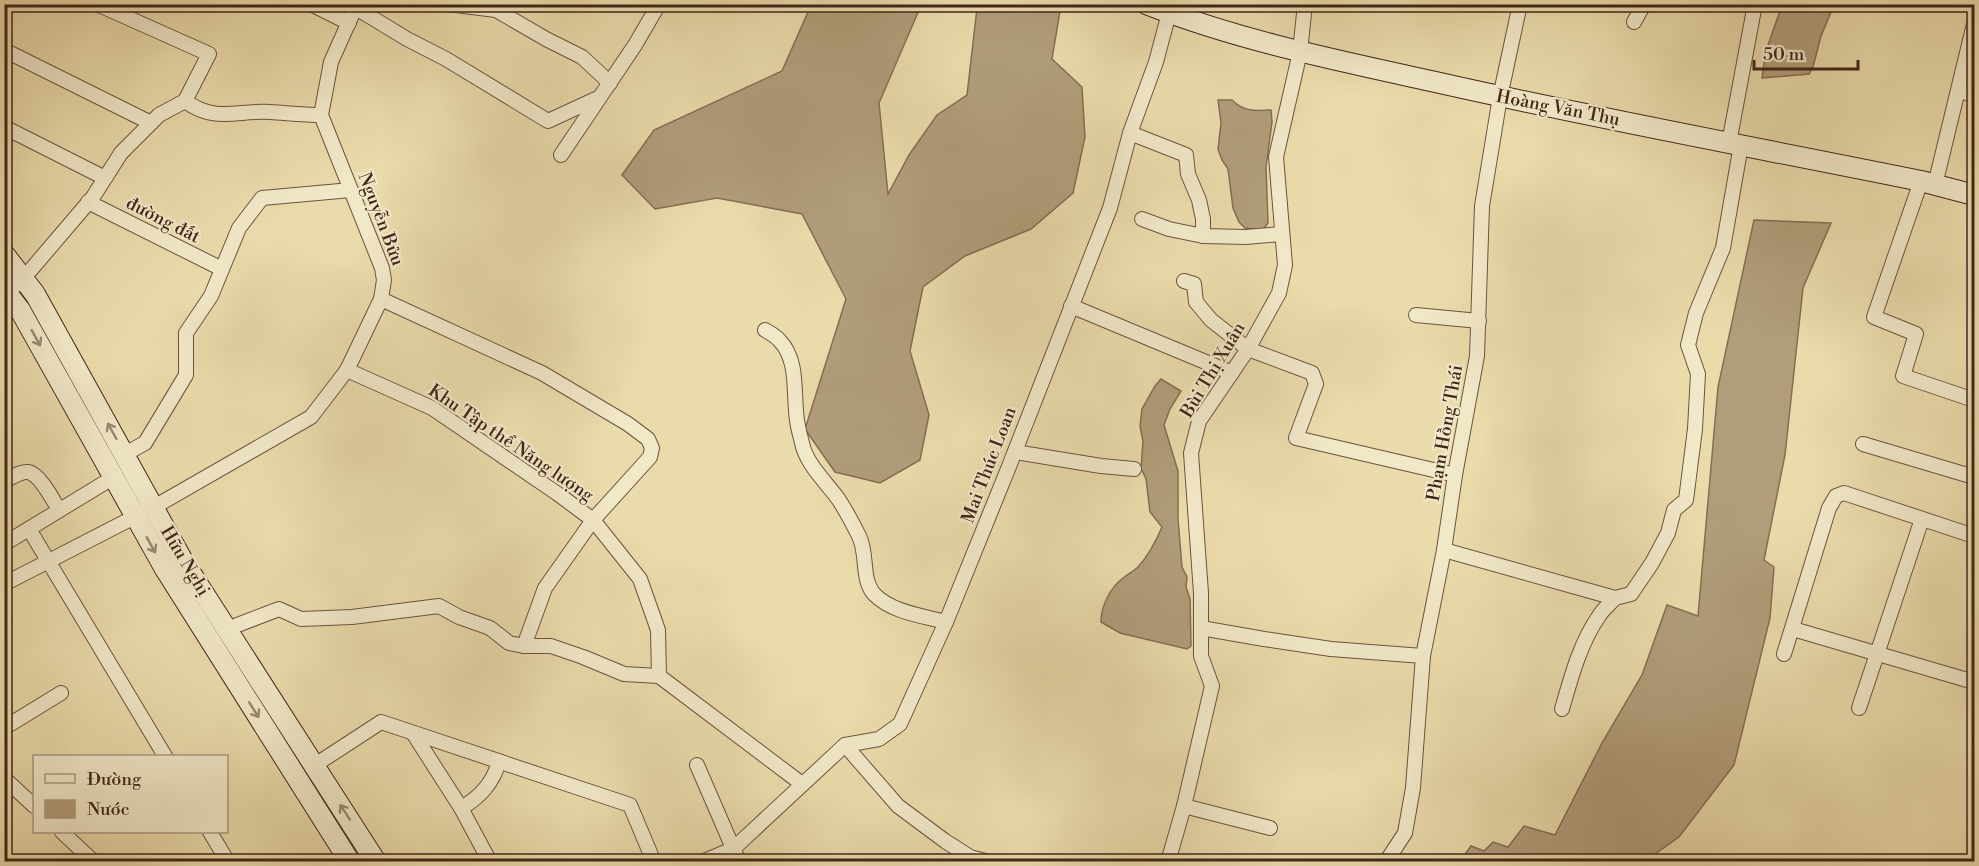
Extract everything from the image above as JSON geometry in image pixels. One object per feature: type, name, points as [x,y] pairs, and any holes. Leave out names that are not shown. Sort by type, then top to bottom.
[{"type":"main road","name":"Hoàng Văn Thụ","points":[[1146,4],[1169,14],[1300,52],[1500,97],[1928,183],[1974,195]]},
{"type":"main road","name":"Hữu Nghị","points":[[4,254],[35,294],[183,561],[376,861]]},
{"type":"main road","name":"Hữu Nghị","points":[[6,290],[20,310],[165,569],[350,861]]},
{"type":"street","points":[[6,290],[23,279],[88,202],[121,153],[159,116],[185,101],[199,78],[209,54],[97,4]]},
{"type":"street","points":[[311,4],[349,22]]},
{"type":"street","points":[[448,4],[497,7],[546,39],[582,57],[610,83]]},
{"type":"street","name":"Bùi Thị Xuân","points":[[1168,861],[1184,806],[1212,686],[1201,656],[1201,593],[1191,453],[1199,421],[1248,349],[1279,293],[1285,265],[1276,157],[1300,52],[1305,4]]},
{"type":"street","name":"Phạm Hồng Thái","points":[[1386,861],[1405,833],[1413,788],[1424,656],[1477,356],[1482,206],[1500,97],[1520,4]]},
{"type":"street","points":[[1634,22],[1644,4]]},
{"type":"street","points":[[1444,550],[1615,598],[1631,594],[1652,563],[1668,533],[1674,510],[1686,500],[1695,429],[1698,374],[1689,345],[1696,313],[1723,248],[1755,4]]},
{"type":"street","points":[[561,155],[610,83],[657,5]]},
{"type":"street","points":[[185,101],[198,111],[231,115],[267,112],[321,115],[331,62],[358,6],[407,39],[446,59],[548,121],[600,97]]},
{"type":"street","name":"Mai Thúc Loan","points":[[845,745],[879,739],[900,724],[946,622],[1110,208],[1130,133],[1156,62],[1169,14]]},
{"type":"street","points":[[1974,24],[1958,91],[1928,183],[1874,317],[1916,334],[1903,376],[1974,400]]},
{"type":"street","points":[[4,50],[151,123]]},
{"type":"street","points":[[1958,91],[1974,95]]},
{"type":"street","name":"Nguyễn Bửu","points":[[4,584],[136,517],[311,417],[347,370],[381,298],[384,280],[382,268],[321,115]]},
{"type":"street","points":[[4,127],[105,178]]},
{"type":"street","points":[[1130,133],[1186,155],[1188,174],[1199,200],[1203,219],[1203,236]]},
{"type":"street","points":[[125,454],[145,444],[186,375],[186,333],[211,296],[239,228],[262,198],[351,190]]},
{"type":"street","name":"đường đất","points":[[88,202],[222,269]]},
{"type":"street","points":[[1142,219],[1169,229],[1203,236],[1246,237],[1281,234]]},
{"type":"street","points":[[1184,280],[1194,284],[1196,302],[1211,320],[1248,349],[1312,373],[1316,384],[1296,438],[1455,475]]},
{"type":"street","points":[[381,298],[542,373],[628,424],[648,439],[652,448],[650,456],[593,520],[545,588],[524,646]]},
{"type":"street","points":[[1071,306],[1232,373]]},
{"type":"street","points":[[1416,315],[1479,321]]},
{"type":"street","points":[[765,330],[779,339],[789,355],[803,448],[808,459],[840,501],[860,537],[867,577],[872,590],[882,600],[896,607],[946,622]]},
{"type":"street","name":"Khu Tập thể Năng lượng","points":[[347,370],[432,408],[593,520],[640,579],[658,630],[660,676]]},
{"type":"street","points":[[1863,444],[1974,477]]},
{"type":"street","points":[[1015,452],[1070,462],[1134,469]]},
{"type":"street","points":[[4,481],[23,472],[29,472],[51,495],[59,510]]},
{"type":"street","points":[[4,544],[114,477]]},
{"type":"street","points":[[1784,654],[1829,508],[1836,496],[1844,494],[1974,536]]},
{"type":"street","points":[[1859,708],[1922,519]]},
{"type":"street","points":[[29,529],[164,755]]},
{"type":"street","points":[[1562,710],[1572,674],[1589,632],[1600,614],[1615,598]]},
{"type":"street","points":[[227,629],[279,609],[301,619],[352,617],[439,606],[459,617],[490,628],[509,643],[524,646],[551,646],[624,674],[660,676],[802,784]]},
{"type":"street","points":[[1201,628],[1331,649],[1424,656]]},
{"type":"street","points":[[1793,629],[1974,682]]},
{"type":"street","points":[[4,728],[61,693]]},
{"type":"street","points":[[315,765],[381,722],[630,805],[654,861]]},
{"type":"street","points":[[413,733],[490,861]]},
{"type":"street","points":[[702,861],[736,855],[802,784],[845,745],[898,806],[970,857],[989,861]]},
{"type":"street","points":[[460,808],[473,801],[485,790],[497,771],[499,762]]},
{"type":"street","points":[[697,765],[736,855]]},
{"type":"street","points":[[4,778],[33,805]]},
{"type":"street","points":[[1184,806],[1270,828]]},
{"type":"street","points":[[67,833],[94,861]]},
{"type":"street","points":[[211,833],[228,861]]},
{"type":"water","points":[[981,4],[1061,5],[1052,59],[1082,87],[1085,137],[1073,193],[1031,229],[965,256],[923,287],[910,351],[929,415],[920,460],[880,483],[835,472],[805,429],[846,299],[802,214],[717,198],[655,209],[622,175],[654,130],[782,71],[808,12],[814,5],[911,5],[919,10],[879,103],[888,194],[909,155],[937,115],[967,95],[977,8]]},
{"type":"water","points":[[1782,5],[1834,5],[1809,74],[1762,78],[1766,51]]},
{"type":"water","points":[[1218,100],[1232,100],[1250,110],[1271,110],[1272,122],[1266,167],[1268,223],[1263,230],[1245,228],[1239,222],[1233,208],[1228,169],[1218,149],[1221,123]]},
{"type":"water","points":[[1754,220],[1831,223],[1803,288],[1785,455],[1764,560],[1774,567],[1770,618],[1734,765],[1679,837],[1645,861],[1460,861],[1471,846],[1484,851],[1493,842],[1508,847],[1524,826],[1555,835],[1602,743],[1642,675],[1667,605],[1698,616],[1718,387]]},
{"type":"water","points":[[1161,379],[1181,391],[1164,425],[1178,471],[1178,519],[1182,567],[1187,577],[1186,587],[1190,599],[1191,646],[1187,649],[1120,633],[1101,622],[1110,592],[1118,582],[1142,562],[1162,527],[1150,512],[1146,479],[1141,468],[1143,441],[1140,426],[1142,409]]}]
